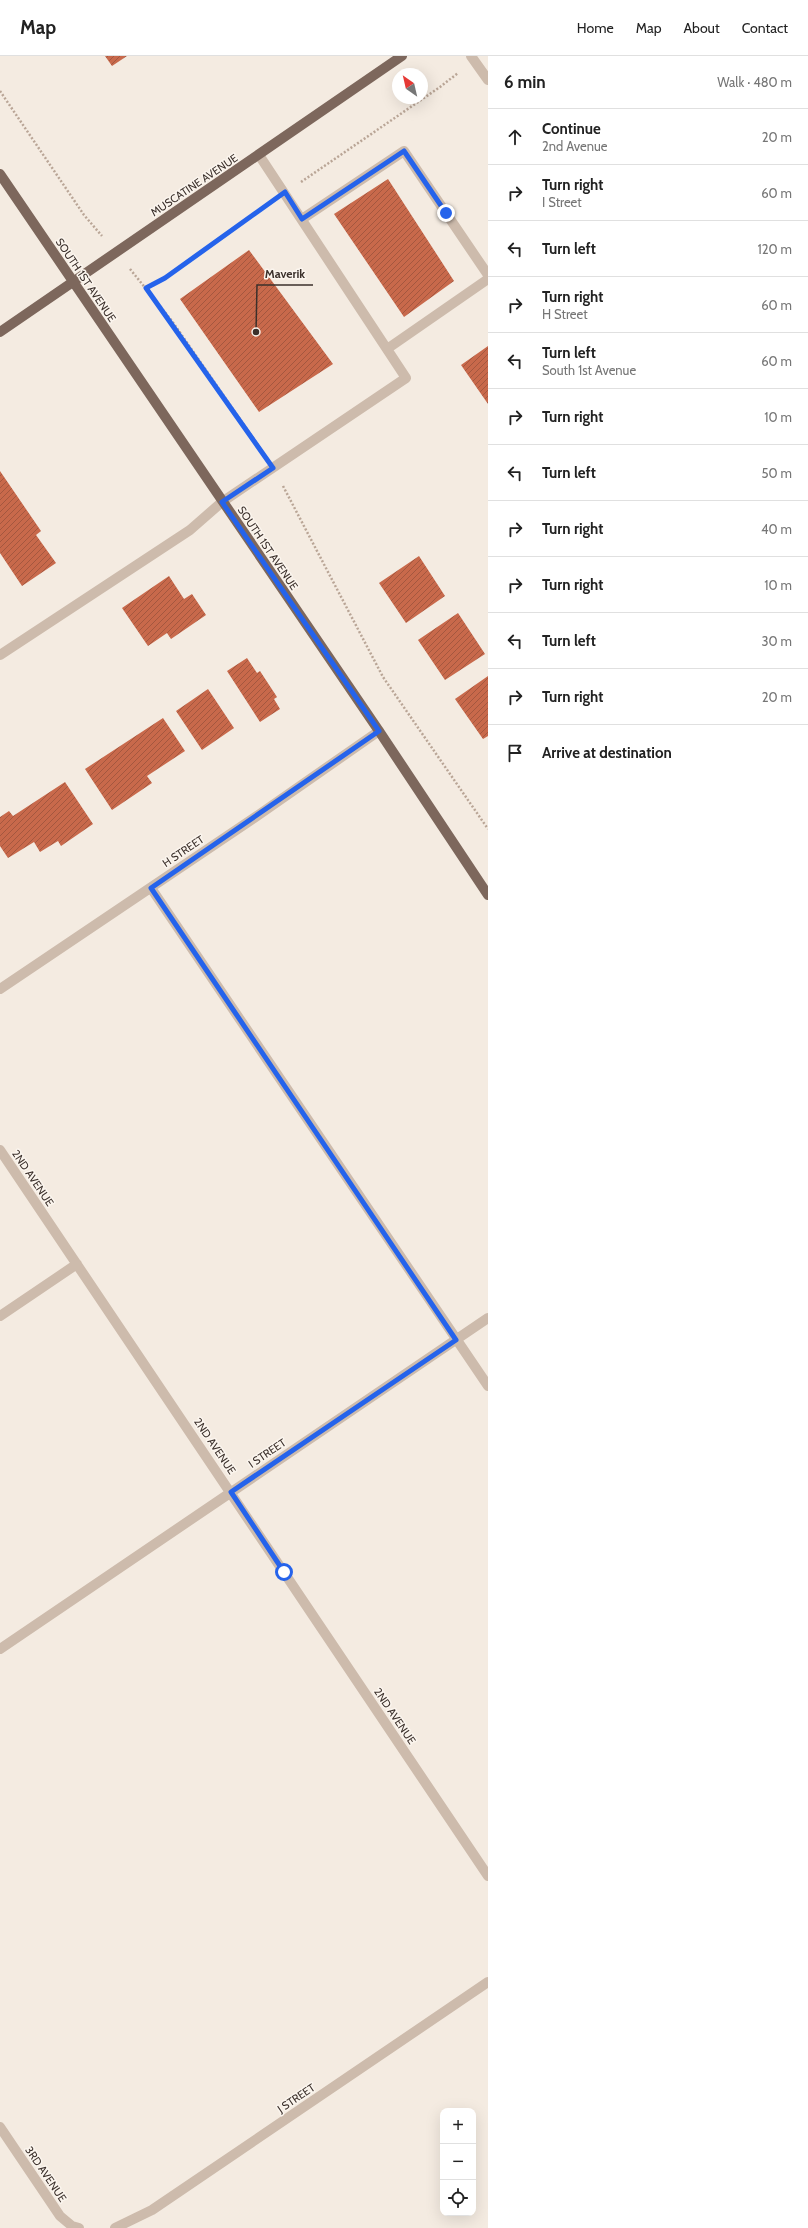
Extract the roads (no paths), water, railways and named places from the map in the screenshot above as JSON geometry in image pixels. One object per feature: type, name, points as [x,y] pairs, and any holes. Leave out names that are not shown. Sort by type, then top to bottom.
[{"type":"main road","name":"MUSCATINE AVENUE","points":[[0,332],[402,56]]},
{"type":"main road","name":"SOUTH 1ST AVENUE","points":[[0,174],[379,731],[488,895]]},
{"type":"street","points":[[473,58],[488,80]]},
{"type":"street","points":[[302,219],[404,151],[488,275]]},
{"type":"street","points":[[0,655],[190,530],[222,502],[406,378],[285,192],[259,155]]},
{"type":"street","points":[[387,350],[488,279]]},
{"type":"street","name":"H STREET","points":[[0,989],[151,888],[379,731]]},
{"type":"street","points":[[151,888],[488,1386]]},
{"type":"street","name":"2ND AVENUE","points":[[0,1150],[488,1876]]},
{"type":"street","points":[[0,1316],[77,1264]]},
{"type":"street","name":"I STREET","points":[[0,1648],[488,1318]]},
{"type":"street","name":"J STREET","points":[[115,2228],[152,2210],[488,1982]]},
{"type":"street","name":"3RD AVENUE","points":[[0,2127],[60,2216],[72,2226],[79,2228]]},
{"type":"place","name":"Maverik","points":[[256,332]]}]
